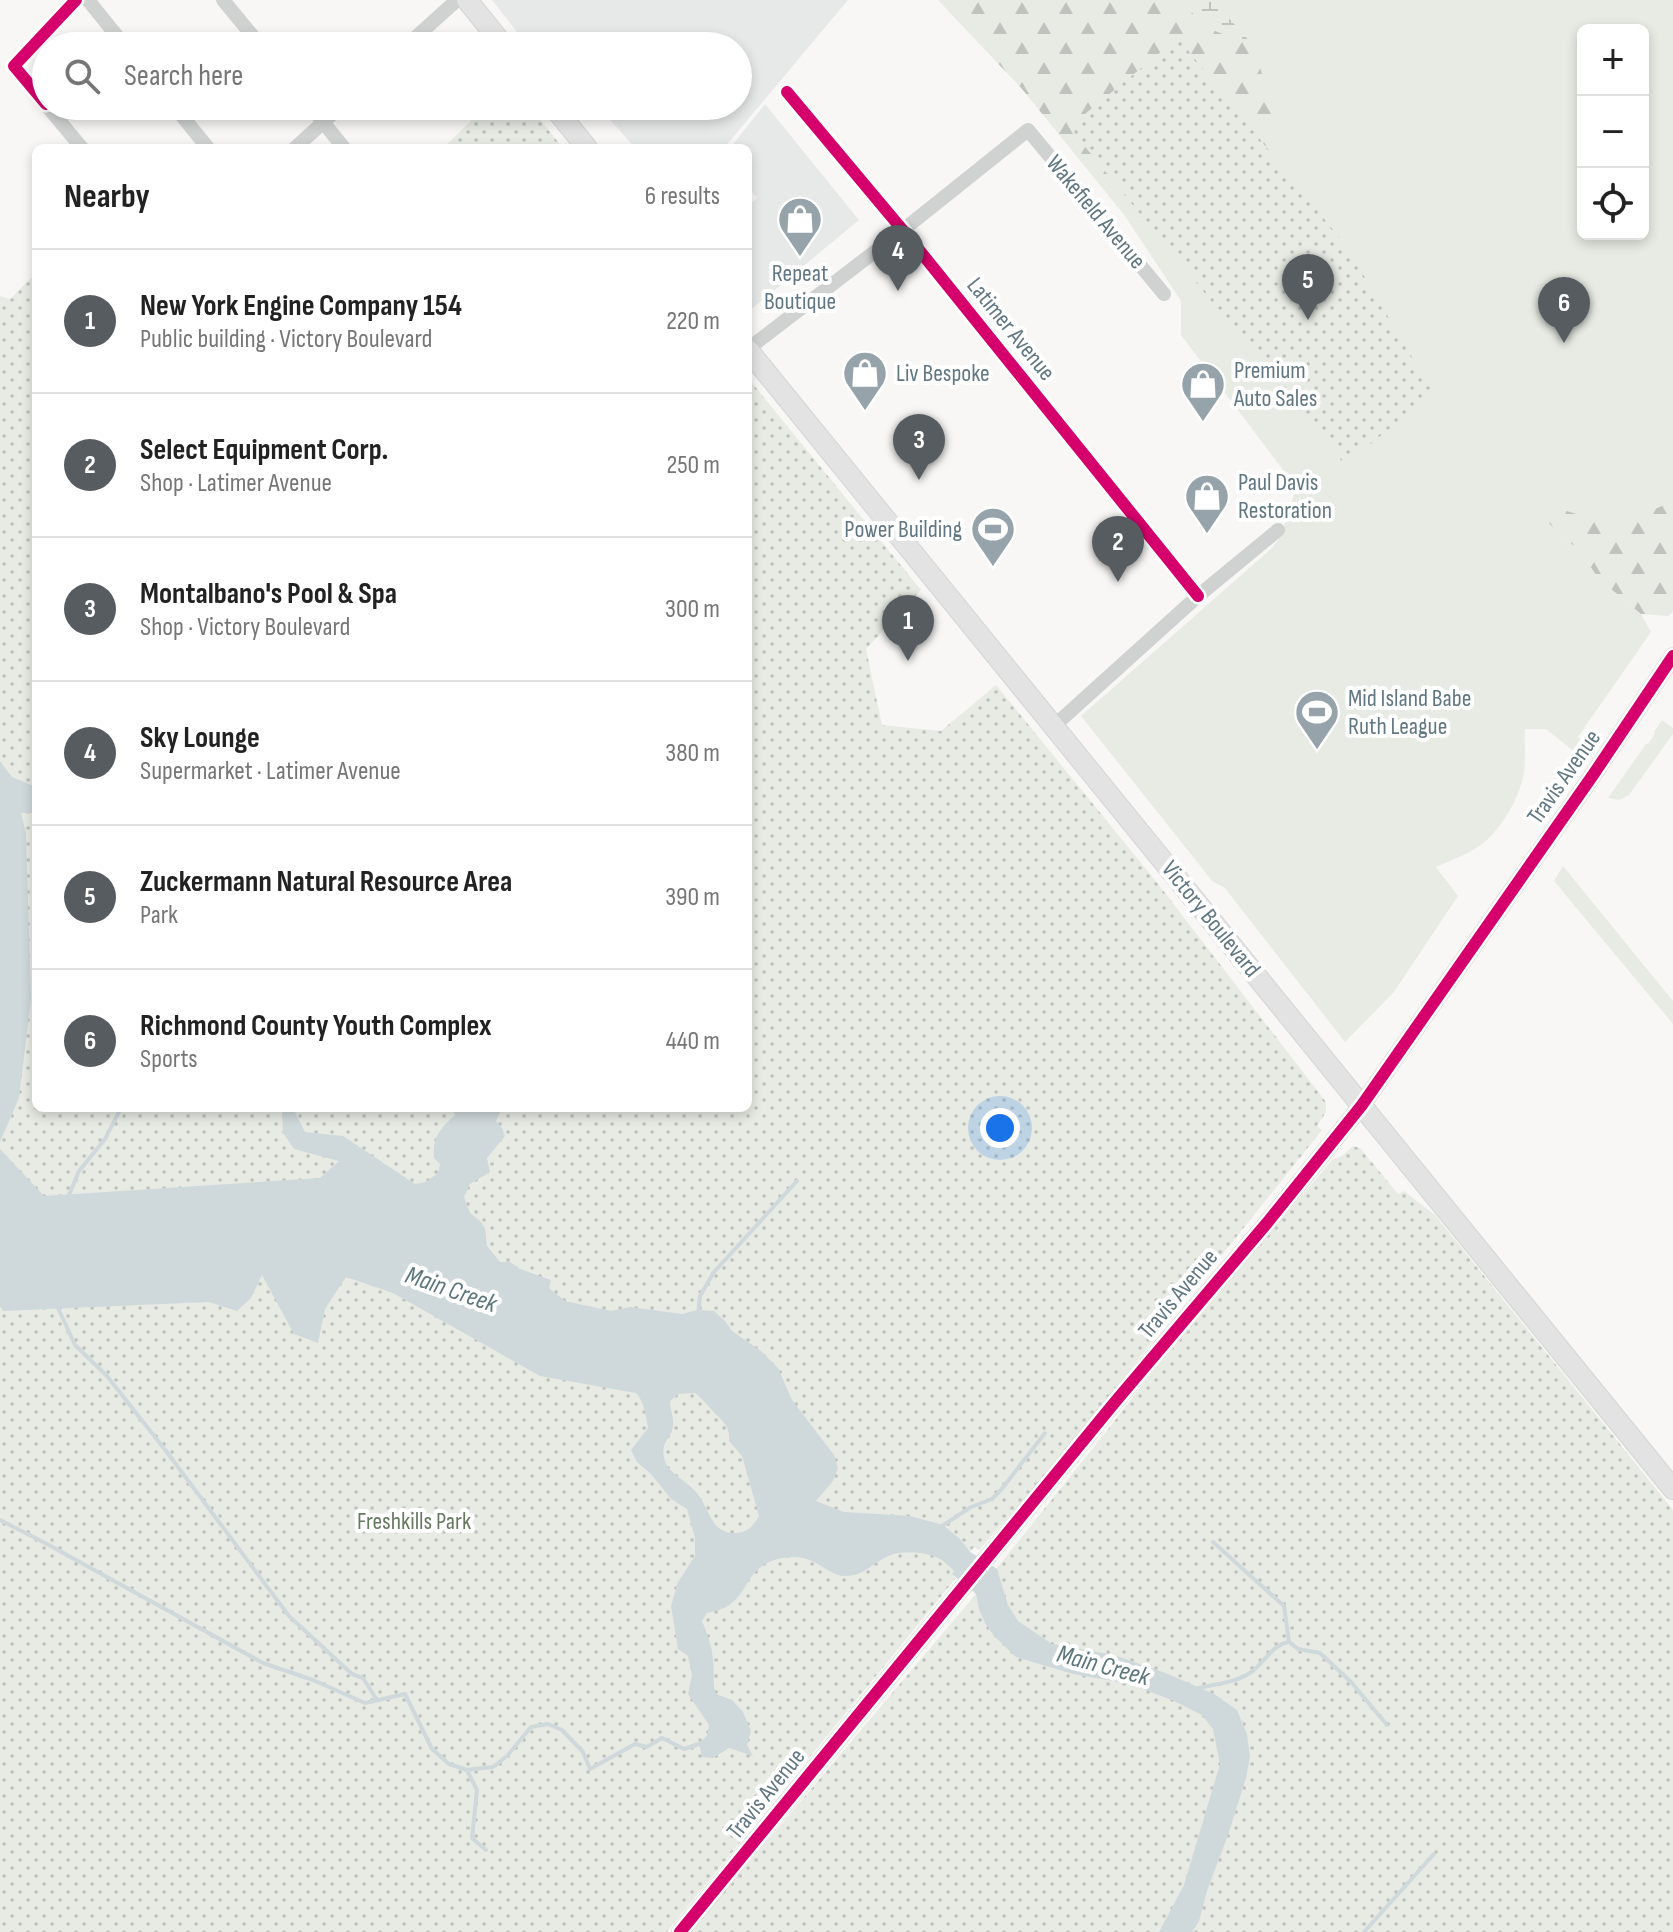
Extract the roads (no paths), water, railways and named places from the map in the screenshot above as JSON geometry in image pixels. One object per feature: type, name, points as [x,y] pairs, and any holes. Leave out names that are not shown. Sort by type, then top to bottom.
[{"type":"main road","points":[[467,0],[493,32]]},
{"type":"main road","points":[[564,120],[584,144]]},
{"type":"main road","name":"Victory Boulevard","points":[[752,355],[1673,1489]]},
{"type":"street","points":[[46,32],[76,0]]},
{"type":"street","points":[[88,0],[114,32]]},
{"type":"street","points":[[223,0],[249,32]]},
{"type":"street","points":[[422,32],[457,0]]},
{"type":"street","points":[[32,47],[14,66],[32,87]]},
{"type":"street","name":"Latimer Avenue","points":[[787,92],[903,230],[1198,596]]},
{"type":"street","points":[[59,120],[79,144]]},
{"type":"street","points":[[185,120],[205,144]]},
{"type":"street","points":[[299,144],[324,122],[341,144]]},
{"type":"street","name":"Wakefield Avenue","points":[[903,230],[1028,130],[1164,294]]},
{"type":"street","points":[[752,347],[903,230]]},
{"type":"street","points":[[1054,726],[1198,596],[1278,530]]},
{"type":"street","name":"Travis Avenue","points":[[680,1932],[1362,1105],[1673,656]]},
{"type":"water","points":[[0,761],[12,777],[32,785],[32,813],[21,813],[26,833],[31,999],[19,1098],[0,1142]]},
{"type":"water","name":"Main Creek","points":[[282,1112],[295,1112],[305,1132],[343,1136],[415,1184],[426,1182],[438,1173],[440,1164],[434,1158],[434,1144],[441,1129],[455,1115],[454,1112],[500,1112],[496,1121],[505,1136],[487,1158],[490,1172],[470,1184],[464,1197],[470,1213],[485,1228],[487,1246],[500,1262],[510,1262],[551,1280],[549,1288],[565,1301],[611,1311],[630,1307],[682,1314],[698,1310],[714,1311],[732,1331],[761,1351],[778,1368],[792,1400],[834,1455],[838,1468],[833,1481],[816,1501],[844,1512],[910,1516],[943,1525],[970,1552],[997,1569],[1008,1605],[1018,1621],[1052,1644],[1114,1655],[1168,1674],[1214,1694],[1237,1710],[1247,1734],[1250,1757],[1246,1778],[1199,1921],[1192,1932],[1159,1932],[1184,1885],[1220,1764],[1213,1729],[1202,1715],[1130,1684],[1073,1674],[1016,1657],[985,1623],[976,1594],[952,1574],[954,1571],[942,1560],[935,1557],[916,1552],[896,1553],[847,1576],[804,1558],[777,1559],[762,1566],[731,1603],[707,1613],[702,1621],[712,1650],[716,1694],[732,1700],[743,1712],[751,1731],[747,1745],[753,1756],[729,1748],[713,1758],[702,1757],[699,1744],[707,1735],[709,1725],[688,1694],[692,1675],[688,1656],[678,1649],[671,1606],[678,1582],[695,1556],[695,1538],[687,1509],[671,1499],[637,1462],[631,1450],[648,1428],[643,1404],[636,1393],[540,1376],[393,1293],[346,1277],[325,1309],[318,1343],[294,1334],[262,1275],[251,1298],[237,1311],[209,1302],[3,1311],[0,1306],[0,1149],[44,1196],[320,1178],[339,1161],[294,1149],[283,1133]],"holes":[[[695,1393],[724,1422],[729,1441],[742,1456],[759,1516],[748,1530],[738,1533],[718,1527],[692,1487],[670,1470],[664,1455],[664,1445],[673,1426],[670,1401],[679,1394]]]},
{"type":"waterway","points":[[69,1195],[79,1171],[105,1139],[119,1112]]},
{"type":"waterway","points":[[698,1314],[700,1296],[714,1272],[797,1181]]},
{"type":"waterway","points":[[58,1308],[75,1345],[107,1376],[289,1616],[352,1674],[363,1678],[377,1700]]},
{"type":"waterway","points":[[939,1528],[971,1507],[992,1499],[1045,1433]]},
{"type":"waterway","points":[[0,1520],[263,1663],[313,1680],[365,1703],[405,1694],[432,1749],[449,1764],[467,1770],[493,1767],[507,1756],[531,1727],[548,1724],[562,1730],[583,1752],[590,1769],[635,1744],[647,1747],[662,1738],[684,1749],[699,1744]]},
{"type":"waterway","points":[[1213,1542],[1284,1606],[1289,1642]]},
{"type":"waterway","points":[[1195,1689],[1244,1676],[1273,1650],[1289,1642],[1298,1649],[1320,1653],[1351,1682],[1387,1725]]},
{"type":"waterway","points":[[467,1770],[477,1790],[472,1838],[486,1850]]},
{"type":"waterway","points":[[1364,1932],[1434,1854]]},
{"type":"place","name":"Repeat Boutique","points":[[800,258]]},
{"type":"place","name":"Sky Lounge","points":[[898,291]]},
{"type":"place","name":"Zuckermann Natural Resource Area","points":[[1308,320]]},
{"type":"place","name":"Richmond County Youth Complex","points":[[1564,343]]},
{"type":"place","name":"Liv Bespoke","points":[[865,412]]},
{"type":"place","name":"Premium Auto Sales","points":[[1203,423]]},
{"type":"place","name":"Montalbano's Pool & Spa","points":[[919,480]]},
{"type":"place","name":"Paul Davis Restoration","points":[[1207,535]]},
{"type":"place","name":"Power Building","points":[[993,568]]},
{"type":"place","name":"Select Equipment Corp.","points":[[1118,582]]},
{"type":"place","name":"New York Engine Company 154","points":[[908,661]]},
{"type":"place","name":"Mid Island Babe Ruth League","points":[[1317,751]]},
{"type":"park label","name":"Freshkills Park","points":[[414,1521]]}]
